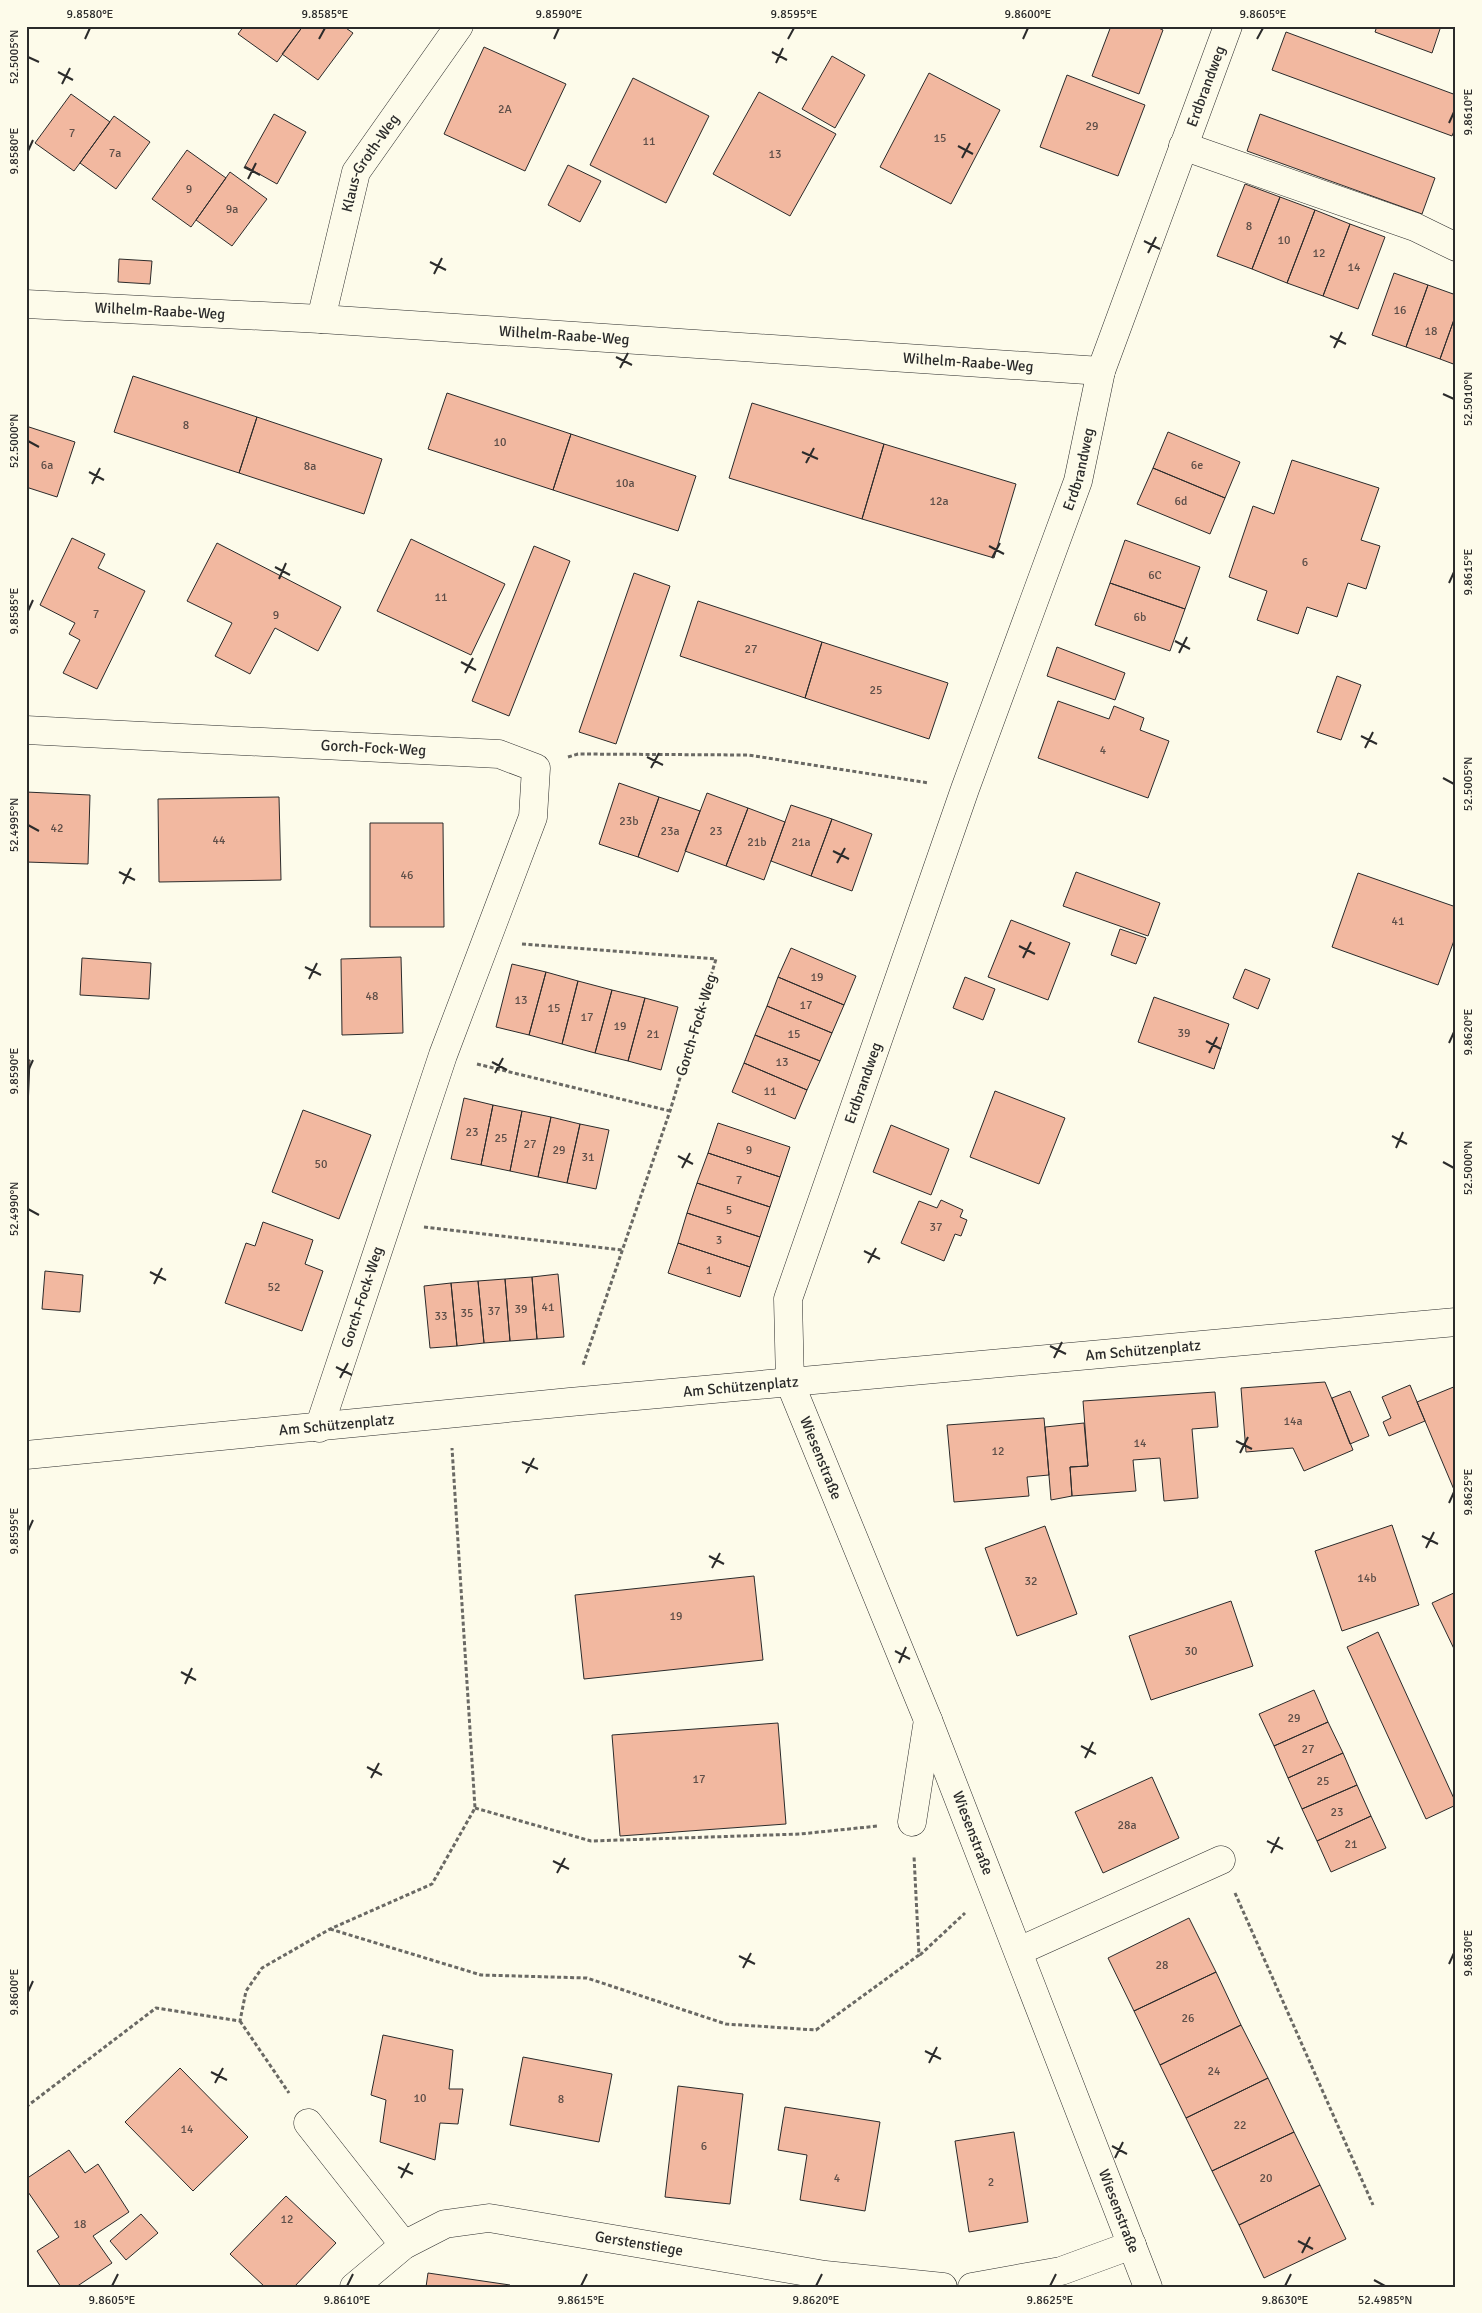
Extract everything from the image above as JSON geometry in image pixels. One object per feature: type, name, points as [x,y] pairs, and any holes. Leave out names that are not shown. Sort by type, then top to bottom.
[{"type":"street","name":"Klaus-Groth-Weg","points":[[321,319],[356,172],[459,26]]},
{"type":"street","name":"Erdbrandweg","points":[[790,1382],[788,1299],[965,788],[1078,482],[1101,371],[1182,146],[1228,26]]},
{"type":"street","name":"Erdbrandweg","points":[[1182,146],[1415,227],[1456,247]]},
{"type":"street","name":"Wilhelm-Raabe-Weg","points":[[26,304],[321,319],[1101,371]]},
{"type":"street","name":"Gorch-Fock-Weg","points":[[26,730],[499,754],[536,768],[533,817],[443,1055],[319,1428]]},
{"type":"street","name":"Am Schützenplatz","points":[[26,1455],[319,1428],[570,1402],[1456,1322]]},
{"type":"street","name":"Wiesenstraße","points":[[790,1382],[928,1720],[1019,1950],[1148,2287]]},
{"type":"street","points":[[912,1822],[928,1720]]},
{"type":"street","points":[[1019,1950],[1220,1860]]},
{"type":"street","points":[[308,2123],[404,2245]]},
{"type":"street","name":"Gerstenstiege","points":[[354,2287],[404,2245],[445,2224],[489,2218],[824,2281],[943,2287]]},
{"type":"street","points":[[972,2287],[1062,2271],[1132,2246]]},
{"type":"path","points":[[536,768],[578,754],[748,755],[965,788]]},
{"type":"path","name":"Gorch-Fock-Weg","points":[[487,942],[716,959],[670,1111],[570,1402]]},
{"type":"path","points":[[443,1055],[670,1111]]},
{"type":"path","points":[[386,1222],[622,1250]]},
{"type":"path","points":[[308,2123],[240,2021],[246,1991],[262,1968],[330,1929],[432,1884],[475,1808],[450,1415]]},
{"type":"path","points":[[475,1808],[591,1841],[800,1834],[912,1822],[920,1955]]},
{"type":"path","points":[[1220,1860],[1373,2205]]},
{"type":"path","points":[[330,1929],[481,1975],[587,1978],[726,2024],[816,2030],[920,1955],[994,1887]]},
{"type":"path","points":[[26,2107],[156,2008],[240,2021]]},
{"type":"building","points":[[244,26],[303,26],[277,62],[238,34]]},
{"type":"building","points":[[303,26],[343,26],[353,33],[318,80],[282,54]]},
{"type":"building","points":[[1111,26],[1154,26],[1163,30],[1139,94],[1092,76]]},
{"type":"building","points":[[1377,26],[1441,26],[1432,53],[1375,32]]},
{"type":"building","points":[[1286,32],[1456,95],[1456,126],[1452,136],[1272,70]]},
{"type":"building","points":[[484,47],[566,84],[525,171],[444,134]]},
{"type":"building","points":[[832,56],[865,75],[835,128],[802,109]]},
{"type":"building","points":[[929,73],[1000,110],[951,204],[880,167]]},
{"type":"building","points":[[1067,75],[1145,105],[1118,176],[1040,147]]},
{"type":"building","points":[[633,78],[709,116],[666,203],[590,165]]},
{"type":"building","points":[[759,92],[836,134],[790,216],[713,174]]},
{"type":"building","points":[[71,94],[110,122],[74,171],[35,143]]},
{"type":"building","points":[[274,114],[306,132],[277,184],[245,166]]},
{"type":"building","points":[[1260,114],[1435,178],[1422,214],[1247,151]]},
{"type":"building","points":[[114,116],[150,142],[116,189],[80,163]]},
{"type":"building","points":[[187,150],[226,178],[191,227],[152,199]]},
{"type":"building","points":[[568,165],[601,181],[580,222],[548,205]]},
{"type":"building","points":[[230,172],[267,199],[232,246],[196,220]]},
{"type":"building","points":[[1245,184],[1280,197],[1252,269],[1217,256]]},
{"type":"building","points":[[1280,197],[1315,210],[1287,283],[1252,269]]},
{"type":"building","points":[[1315,210],[1350,224],[1323,296],[1287,283]]},
{"type":"building","points":[[1350,224],[1385,237],[1358,309],[1323,296]]},
{"type":"building","points":[[119,259],[152,261],[150,284],[118,282]]},
{"type":"building","points":[[1394,273],[1428,285],[1406,347],[1372,335]]},
{"type":"building","points":[[1428,285],[1456,295],[1456,314],[1440,359],[1406,347]]},
{"type":"building","points":[[1456,314],[1456,365],[1440,359]]},
{"type":"building","points":[[133,376],[257,417],[239,473],[114,432]]},
{"type":"building","points":[[447,393],[571,434],[553,490],[428,449]]},
{"type":"building","points":[[752,403],[884,444],[862,519],[729,478]]},
{"type":"building","points":[[257,417],[382,459],[364,514],[239,473]]},
{"type":"building","points":[[26,426],[75,442],[57,497],[26,487]]},
{"type":"building","points":[[1168,432],[1240,462],[1225,498],[1153,468]]},
{"type":"building","points":[[571,434],[696,476],[678,531],[553,490]]},
{"type":"building","points":[[884,444],[1016,484],[994,558],[862,519]]},
{"type":"building","points":[[1292,460],[1379,488],[1361,540],[1380,546],[1366,589],[1348,583],[1337,617],[1307,607],[1298,634],[1257,620],[1267,591],[1229,577],[1253,506],[1274,514]]},
{"type":"building","points":[[1153,468],[1225,498],[1210,534],[1137,504]]},
{"type":"building","points":[[72,538],[105,554],[98,568],[145,591],[97,689],[63,673],[80,640],[69,634],[75,623],[40,605]]},
{"type":"building","points":[[411,539],[505,584],[471,655],[377,611]]},
{"type":"building","points":[[1125,540],[1200,567],[1185,609],[1110,583]]},
{"type":"building","points":[[217,543],[341,607],[318,651],[275,628],[250,674],[215,656],[232,623],[187,601]]},
{"type":"building","points":[[534,546],[570,561],[509,716],[472,701]]},
{"type":"building","points":[[634,573],[670,586],[616,744],[579,732]]},
{"type":"building","points":[[1110,583],[1185,609],[1170,651],[1095,625]]},
{"type":"building","points":[[698,601],[822,642],[805,698],[680,656]]},
{"type":"building","points":[[822,642],[948,683],[929,739],[805,698]]},
{"type":"building","points":[[1057,647],[1125,673],[1115,700],[1047,676]]},
{"type":"building","points":[[1337,676],[1361,685],[1341,740],[1317,732]]},
{"type":"building","points":[[1058,701],[1109,719],[1114,706],[1144,718],[1140,730],[1169,741],[1148,798],[1038,758]]},
{"type":"building","points":[[619,783],[659,797],[638,857],[599,844]]},
{"type":"building","points":[[26,792],[90,795],[88,864],[26,862]]},
{"type":"building","points":[[707,793],[748,808],[726,866],[685,851]]},
{"type":"building","points":[[279,797],[281,880],[159,882],[158,799]]},
{"type":"building","points":[[659,797],[700,811],[678,872],[638,857]]},
{"type":"building","points":[[791,805],[832,819],[811,876],[771,861]]},
{"type":"building","points":[[748,808],[785,822],[764,880],[726,866]]},
{"type":"building","points":[[832,819],[872,834],[852,891],[811,876]]},
{"type":"building","points":[[370,823],[443,823],[444,927],[370,927]]},
{"type":"building","points":[[1076,872],[1160,903],[1148,936],[1063,906]]},
{"type":"building","points":[[1358,873],[1456,907],[1456,935],[1438,985],[1332,947]]},
{"type":"building","points":[[1011,920],[1070,943],[1048,1000],[988,977]]},
{"type":"building","points":[[1120,929],[1146,938],[1136,964],[1111,955]]},
{"type":"building","points":[[791,948],[856,976],[844,1005],[778,977]]},
{"type":"building","points":[[401,957],[403,1033],[342,1035],[341,959]]},
{"type":"building","points":[[82,958],[151,963],[149,999],[80,995]]},
{"type":"building","points":[[512,964],[546,972],[529,1035],[496,1027]]},
{"type":"building","points":[[1245,969],[1270,979],[1258,1009],[1233,998]]},
{"type":"building","points":[[546,972],[578,981],[562,1044],[529,1035]]},
{"type":"building","points":[[778,977],[844,1005],[832,1033],[767,1006]]},
{"type":"building","points":[[965,977],[995,989],[983,1020],[953,1008]]},
{"type":"building","points":[[578,981],[612,990],[595,1053],[562,1044]]},
{"type":"building","points":[[612,990],[645,998],[628,1061],[595,1053]]},
{"type":"building","points":[[1154,997],[1229,1024],[1214,1069],[1138,1042]]},
{"type":"building","points":[[645,998],[678,1007],[661,1070],[628,1061]]},
{"type":"building","points":[[767,1006],[832,1033],[820,1061],[755,1035]]},
{"type":"building","points":[[755,1035],[820,1061],[807,1090],[744,1063]]},
{"type":"building","points":[[26,1060],[30,1060],[27,1132],[26,1132]]},
{"type":"building","points":[[744,1063],[807,1090],[795,1119],[732,1092]]},
{"type":"building","points":[[995,1091],[1065,1118],[1039,1184],[970,1157]]},
{"type":"building","points":[[464,1098],[493,1105],[481,1165],[451,1159]]},
{"type":"building","points":[[493,1105],[522,1111],[510,1171],[481,1165]]},
{"type":"building","points":[[303,1110],[371,1135],[339,1219],[272,1192]]},
{"type":"building","points":[[522,1111],[551,1117],[538,1177],[510,1171]]},
{"type":"building","points":[[551,1117],[580,1124],[567,1183],[538,1177]]},
{"type":"building","points":[[718,1123],[790,1147],[780,1177],[708,1153]]},
{"type":"building","points":[[580,1124],[609,1130],[596,1189],[567,1183]]},
{"type":"building","points":[[891,1125],[949,1149],[931,1195],[873,1172]]},
{"type":"building","points":[[708,1153],[780,1177],[770,1207],[697,1183]]},
{"type":"building","points":[[697,1183],[770,1207],[760,1237],[687,1213]]},
{"type":"building","points":[[941,1200],[963,1210],[960,1217],[967,1220],[961,1236],[955,1234],[944,1261],[901,1243],[919,1201],[937,1208]]},
{"type":"building","points":[[687,1213],[760,1237],[750,1267],[678,1243]]},
{"type":"building","points":[[263,1222],[313,1240],[305,1264],[323,1271],[302,1331],[225,1303],[246,1243],[255,1246]]},
{"type":"building","points":[[678,1243],[750,1267],[740,1297],[668,1273]]},
{"type":"building","points":[[45,1271],[83,1275],[80,1312],[42,1309]]},
{"type":"building","points":[[558,1274],[564,1337],[537,1339],[532,1277]]},
{"type":"building","points":[[532,1277],[537,1339],[510,1341],[505,1279]]},
{"type":"building","points":[[505,1279],[510,1341],[484,1343],[478,1281]]},
{"type":"building","points":[[478,1281],[484,1343],[457,1346],[451,1283]]},
{"type":"building","points":[[451,1283],[457,1346],[430,1348],[424,1286]]},
{"type":"building","points":[[1325,1382],[1353,1450],[1304,1471],[1293,1448],[1246,1452],[1241,1388]]},
{"type":"building","points":[[1410,1385],[1425,1421],[1389,1436],[1383,1422],[1391,1418],[1382,1397]]},
{"type":"building","points":[[1456,1386],[1456,1492],[1455,1492],[1417,1402]]},
{"type":"building","points":[[1350,1391],[1369,1436],[1350,1444],[1332,1398]]},
{"type":"building","points":[[1215,1392],[1218,1427],[1192,1429],[1198,1498],[1164,1501],[1160,1458],[1133,1460],[1136,1491],[1072,1496],[1070,1467],[1088,1466],[1083,1401]]},
{"type":"building","points":[[1044,1418],[1049,1475],[1027,1477],[1029,1496],[954,1502],[947,1425]]},
{"type":"building","points":[[1084,1423],[1088,1466],[1070,1467],[1072,1496],[1051,1500],[1045,1427]]},
{"type":"building","points":[[1392,1525],[1419,1605],[1342,1631],[1315,1551]]},
{"type":"building","points":[[1045,1526],[1077,1614],[1017,1636],[985,1548]]},
{"type":"building","points":[[754,1576],[763,1660],[584,1679],[575,1595]]},
{"type":"building","points":[[1456,1592],[1456,1653],[1432,1603]]},
{"type":"building","points":[[1231,1601],[1253,1666],[1151,1700],[1129,1636]]},
{"type":"building","points":[[1378,1632],[1456,1803],[1456,1805],[1426,1819],[1347,1647]]},
{"type":"building","points":[[1314,1690],[1328,1722],[1274,1746],[1259,1714]]},
{"type":"building","points":[[1328,1722],[1343,1753],[1288,1778],[1274,1746]]},
{"type":"building","points":[[778,1723],[786,1824],[620,1836],[612,1735]]},
{"type":"building","points":[[1343,1753],[1357,1785],[1302,1809],[1288,1778]]},
{"type":"building","points":[[1152,1777],[1179,1838],[1103,1873],[1075,1812]]},
{"type":"building","points":[[1357,1785],[1371,1816],[1317,1841],[1302,1809]]},
{"type":"building","points":[[1371,1816],[1386,1848],[1331,1872],[1317,1841]]},
{"type":"building","points":[[1189,1918],[1216,1972],[1134,2011],[1108,1958]]},
{"type":"building","points":[[1216,1972],[1241,2025],[1160,2065],[1134,2011]]},
{"type":"building","points":[[1241,2025],[1268,2078],[1186,2118],[1160,2065]]},
{"type":"building","points":[[383,2035],[453,2050],[449,2089],[463,2089],[458,2124],[440,2123],[435,2160],[380,2142],[386,2100],[371,2095]]},
{"type":"building","points":[[523,2057],[612,2074],[599,2142],[510,2125]]},
{"type":"building","points":[[180,2068],[248,2137],[193,2191],[125,2122]]},
{"type":"building","points":[[1268,2078],[1294,2132],[1212,2171],[1186,2118]]},
{"type":"building","points":[[678,2086],[743,2094],[730,2204],[665,2197]]},
{"type":"building","points":[[785,2107],[880,2122],[865,2211],[800,2200],[807,2155],[778,2150]]},
{"type":"building","points":[[1014,2132],[1028,2222],[969,2232],[955,2141]]},
{"type":"building","points":[[1294,2132],[1320,2185],[1239,2225],[1212,2171]]},
{"type":"building","points":[[69,2150],[85,2173],[98,2164],[129,2212],[93,2236],[112,2263],[76,2287],[61,2287],[37,2251],[59,2237],[26,2189],[26,2179]]},
{"type":"building","points":[[1320,2185],[1346,2239],[1264,2278],[1239,2225]]},
{"type":"building","points":[[286,2196],[336,2243],[294,2287],[265,2287],[230,2254]]},
{"type":"building","points":[[141,2214],[158,2233],[126,2260],[110,2241]]},
{"type":"building","points":[[428,2273],[510,2285],[510,2287],[426,2287]]}]
